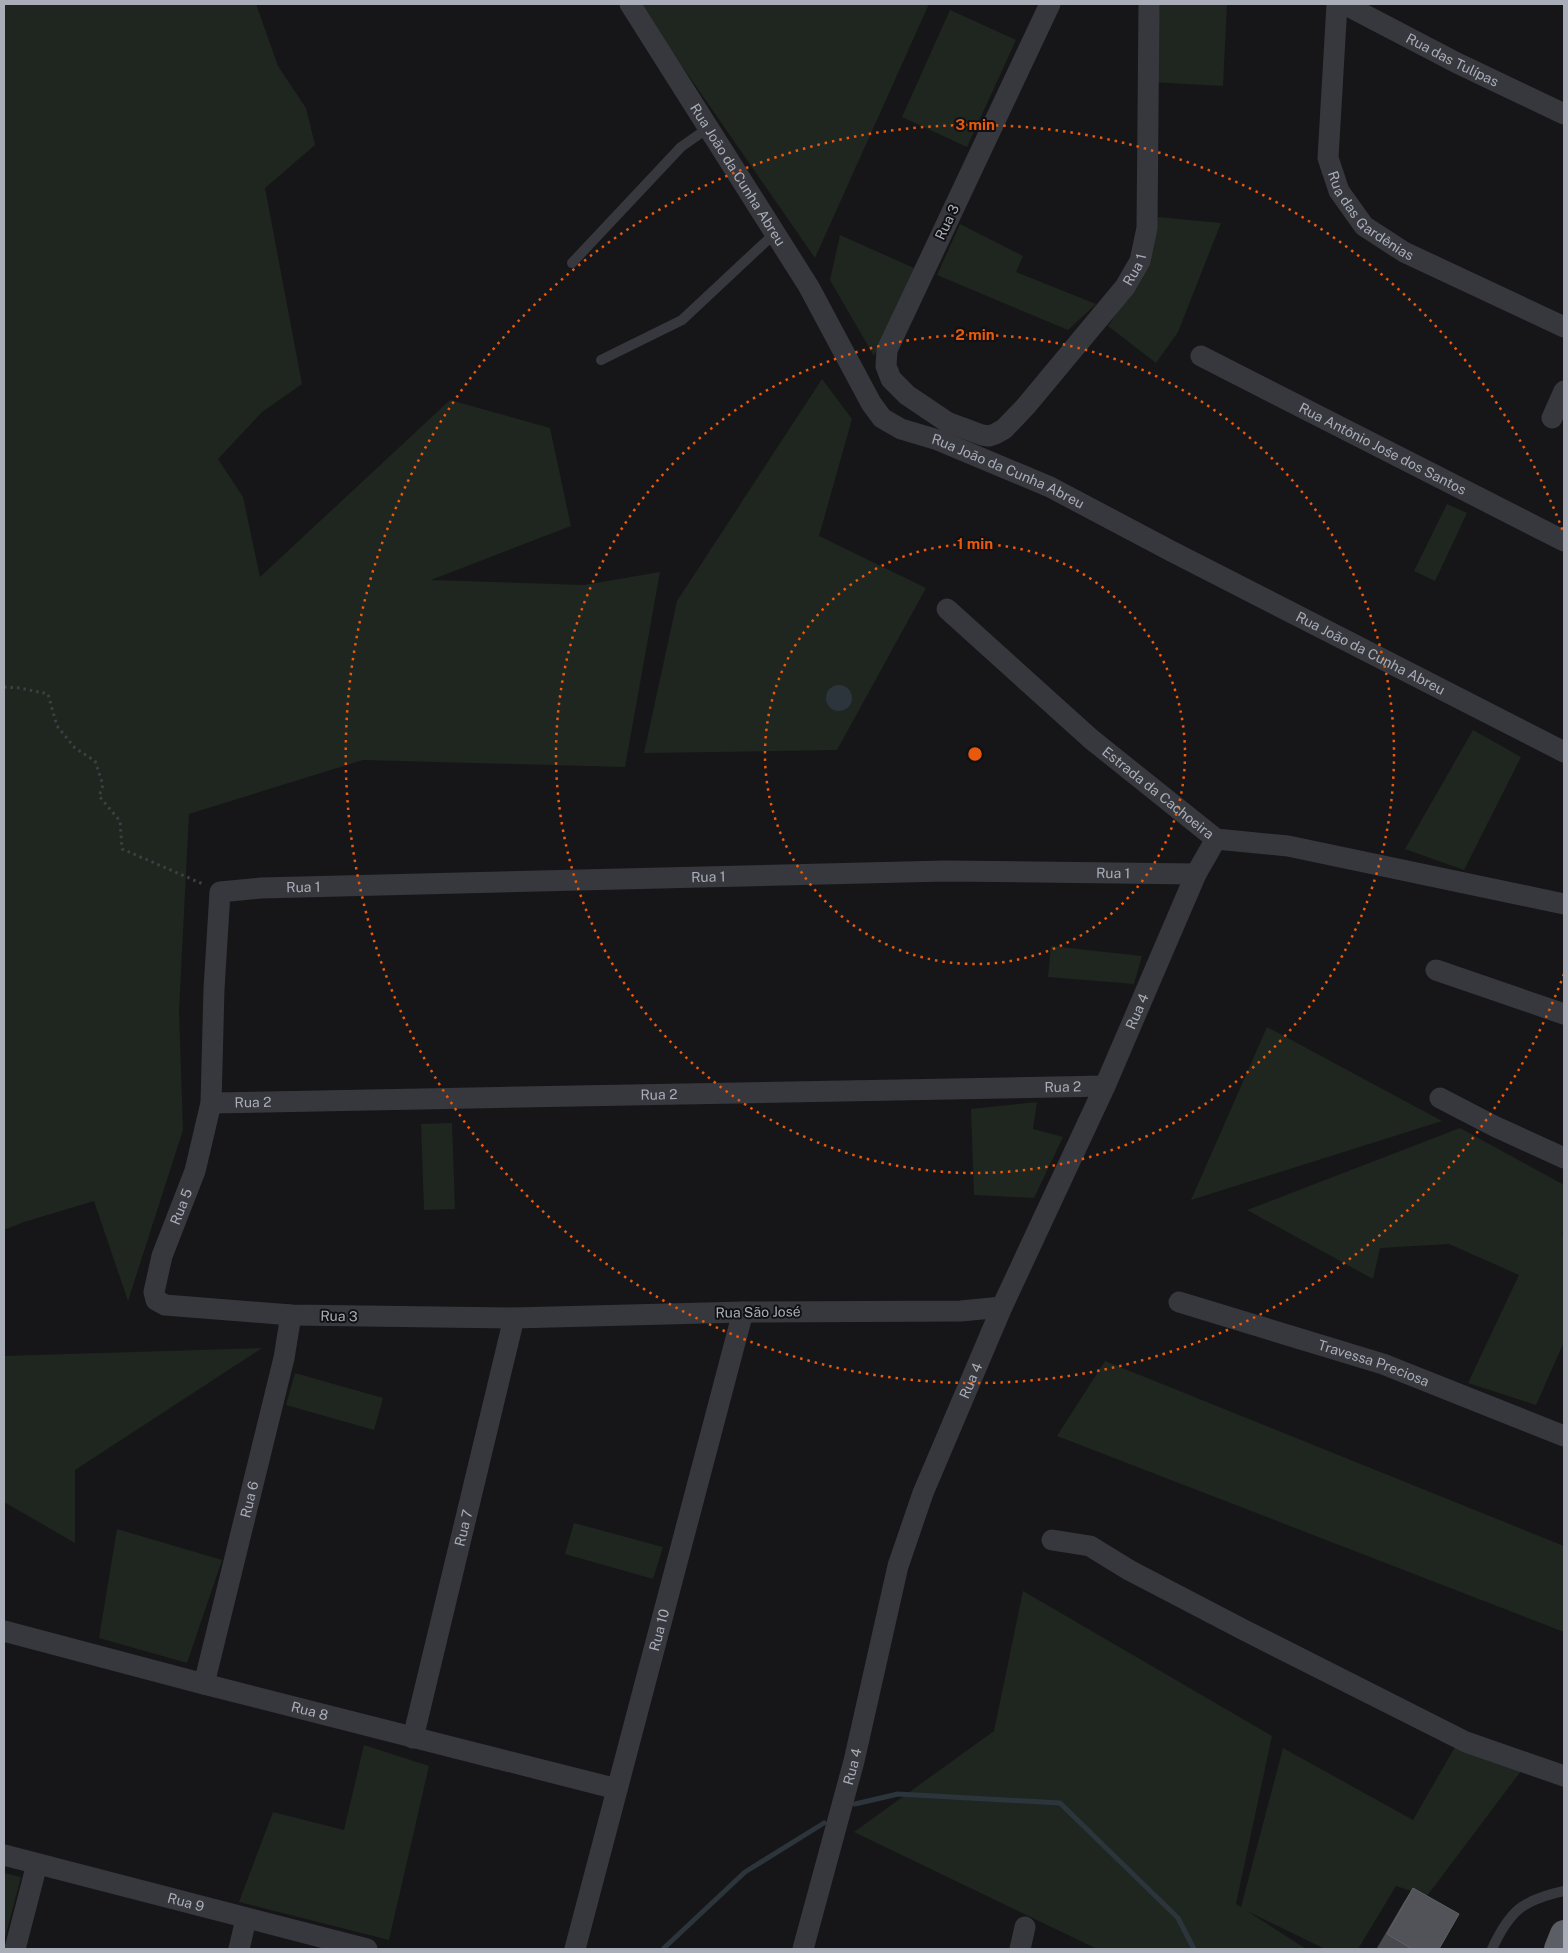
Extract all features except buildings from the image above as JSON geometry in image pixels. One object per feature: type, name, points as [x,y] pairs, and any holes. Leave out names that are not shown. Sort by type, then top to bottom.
[{"type":"highway","points":[[1558,1949],[1564,1934]]},
{"type":"street","name":"Rua João da Cunha Abreu","points":[[630,4],[809,287],[871,403],[882,418],[901,429],[942,431],[1171,551],[1564,752]]},
{"type":"street","name":"Rua 3","points":[[942,431],[891,379],[886,366],[887,350],[1050,4]]},
{"type":"street","name":"Rua 1","points":[[942,431],[989,436],[1004,429],[1026,406],[1124,287],[1140,261],[1147,228],[1149,4]]},
{"type":"street","name":"Rua das Gardênias","points":[[1337,4],[1328,158],[1339,191],[1364,226],[1404,252],[1564,327]]},
{"type":"street","name":"Rua das Tulípas","points":[[1344,4],[1457,63],[1564,114]]},
{"type":"street","name":"Rua Antônio Jośe dos Santos","points":[[1201,356],[1564,541]]},
{"type":"street","points":[[1552,418],[1564,391]]},
{"type":"street","name":"Estrada da Cachoeira","points":[[947,609],[1091,739],[1216,839],[1288,846],[1564,904]]},
{"type":"street","name":"Rua 4","points":[[802,1949],[854,1761],[898,1566],[923,1494],[1002,1307],[1105,1086],[1196,874],[1216,839]]},
{"type":"street","name":"Rua 1","points":[[220,892],[261,888],[945,871],[1196,874]]},
{"type":"street","points":[[211,1103],[214,979],[220,892]]},
{"type":"street","points":[[1436,970],[1564,1014]]},
{"type":"street","name":"Rua 2","points":[[211,1103],[1105,1086]]},
{"type":"street","points":[[1440,1098],[1494,1126],[1564,1158]]},
{"type":"street","name":"Rua 5","points":[[165,1305],[159,1302],[154,1292],[162,1256],[195,1171],[211,1103]]},
{"type":"street","name":"Travessa Preciosa","points":[[1179,1302],[1384,1364],[1564,1436]]},
{"type":"street","name":"Rua 3","points":[[165,1305],[290,1315],[514,1318]]},
{"type":"street","name":"Rua São José","points":[[514,1318],[743,1312],[961,1311],[1002,1307]]},
{"type":"street","name":"Rua 10","points":[[575,1949],[743,1312]]},
{"type":"street","name":"Rua 6","points":[[204,1684],[282,1368],[290,1315]]},
{"type":"street","name":"Rua 7","points":[[414,1738],[514,1318]]},
{"type":"street","points":[[1052,1540],[1090,1546],[1129,1570],[1173,1593],[1466,1742],[1564,1776]]},
{"type":"street","name":"Rua 8","points":[[4,1631],[617,1790]]},
{"type":"street","name":"Rua 9","points":[[4,1855],[246,1920],[367,1949]]},
{"type":"street","points":[[15,1949],[37,1864]]},
{"type":"street","points":[[239,1949],[246,1920]]},
{"type":"street","points":[[1020,1949],[1025,1928]]},
{"type":"lane","points":[[572,263],[681,147],[708,128]]},
{"type":"lane","points":[[601,360],[682,320],[775,233]]},
{"type":"lane","points":[[1492,1949],[1501,1930],[1519,1907],[1540,1897],[1564,1891]]},
{"type":"path","points":[[4,687],[20,688],[48,694],[56,726],[75,748],[96,761],[102,785],[99,796],[120,821],[122,849],[220,892]]},
{"type":"shaded area","points":[[4,4],[256,4],[278,66],[306,108],[315,145],[265,188],[302,384],[262,412],[218,459],[243,497],[260,577],[450,400],[550,428],[571,526],[431,580],[584,585],[660,572],[625,767],[363,760],[189,814],[179,1011],[183,1130],[128,1301],[94,1201],[4,1230]]},
{"type":"shaded area","points":[[639,4],[929,4],[815,258]]},
{"type":"shaded area","points":[[1155,4],[1227,4],[1223,86],[1151,82]]},
{"type":"shaded area","points":[[950,10],[1016,40],[967,147],[902,117]]},
{"type":"shaded area","points":[[1158,217],[1221,223],[1178,332],[1156,363],[1108,326],[1148,266]]},
{"type":"shaded area","points":[[960,224],[1023,256],[1016,272],[1096,304],[1068,330],[937,275]]},
{"type":"shaded area","points":[[840,235],[914,268],[874,356],[830,280]]},
{"type":"shaded area","points":[[822,379],[852,419],[819,536],[926,588],[837,750],[644,753],[677,601]]},
{"type":"shaded area","points":[[1447,504],[1467,513],[1435,581],[1414,571]]},
{"type":"shaded area","points":[[839,685],[848,689],[852,698],[848,707],[839,711],[830,707],[826,698],[830,689]]},
{"type":"shaded area","points":[[1473,730],[1521,757],[1464,870],[1405,849]]},
{"type":"shaded area","points":[[1051,946],[1142,956],[1134,984],[1048,977]]},
{"type":"shaded area","points":[[1267,1027],[1442,1121],[1191,1200]]},
{"type":"shaded area","points":[[1037,1102],[1033,1129],[1063,1137],[1034,1198],[974,1195],[971,1109]]},
{"type":"shaded area","points":[[452,1123],[455,1209],[424,1210],[421,1124]]},
{"type":"shaded area","points":[[1460,1128],[1564,1185],[1564,1229],[1562,1234],[1564,1235],[1564,1342],[1536,1405],[1468,1383],[1519,1275],[1449,1244],[1380,1248],[1373,1279],[1247,1210]]},
{"type":"shaded area","points":[[262,1348],[75,1470],[75,1543],[4,1502],[4,1356]]},
{"type":"shaded area","points":[[1105,1361],[1564,1546],[1564,1632],[1057,1436]]},
{"type":"shaded area","points":[[295,1373],[383,1398],[374,1430],[286,1405]]},
{"type":"shaded area","points":[[574,1523],[663,1547],[653,1579],[565,1554]]},
{"type":"shaded area","points":[[117,1529],[222,1560],[187,1663],[99,1638]]},
{"type":"shaded area","points":[[1023,1591],[1272,1736],[1236,1904],[1241,1907],[1283,1748],[1413,1820],[1455,1747],[1521,1771],[1427,1896],[1396,1886],[1358,1949],[1325,1949],[1247,1911],[1306,1949],[1097,1949],[854,1832],[994,1731]]},
{"type":"shaded area","points":[[364,1745],[429,1766],[389,1940],[239,1902],[273,1812],[344,1830]]},
{"type":"shaded area","points":[[4,1873],[21,1877],[4,1942]]},
{"type":"waterway","points":[[855,1804],[898,1794],[1060,1803],[1178,1918],[1194,1949]]},
{"type":"waterway","points":[[663,1949],[745,1872],[824,1823]]}]
